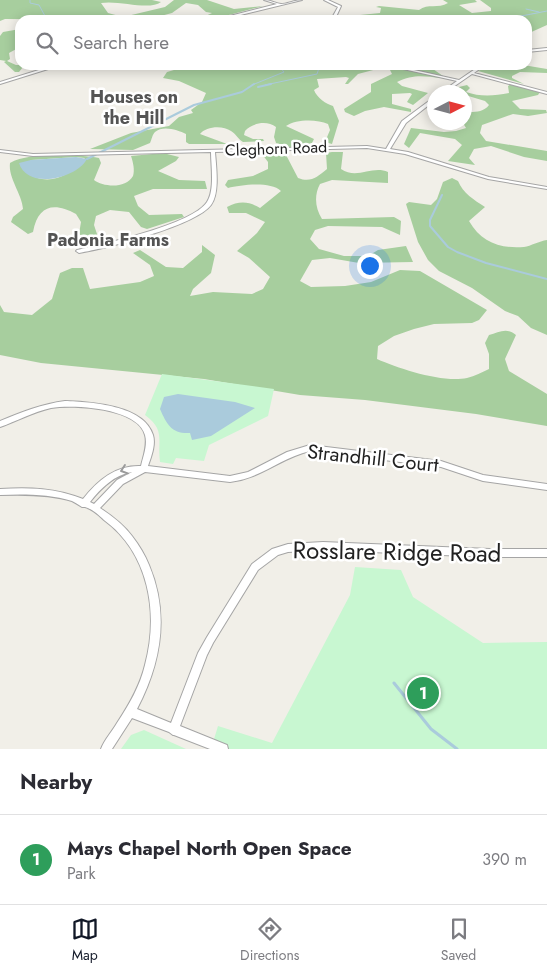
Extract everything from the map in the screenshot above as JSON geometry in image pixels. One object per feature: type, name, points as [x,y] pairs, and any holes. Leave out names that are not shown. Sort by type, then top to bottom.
[{"type":"street","points":[[266,0],[279,4]]},
{"type":"street","points":[[236,15],[300,0]]},
{"type":"street","points":[[326,0],[340,7],[336,15]]},
{"type":"street","points":[[532,50],[547,49]]},
{"type":"street","points":[[0,83],[43,70]]},
{"type":"street","points":[[410,70],[460,81]]},
{"type":"street","points":[[454,85],[476,70]]},
{"type":"street","points":[[472,73],[547,93]]},
{"type":"street","points":[[388,149],[404,122],[427,104]]},
{"type":"street","name":"Cleghorn Road","points":[[0,151],[25,155],[352,146],[388,149],[493,179],[547,188]]},
{"type":"street","points":[[79,251],[111,245],[189,218],[204,209],[212,195],[213,150]]},
{"type":"street","points":[[0,424],[57,405],[117,410],[129,414],[142,422],[149,435],[150,442],[144,469],[120,482],[95,508]]},
{"type":"street","name":"Strandhill Court","points":[[84,504],[101,484],[117,472],[133,467],[238,479],[295,451],[310,448],[441,464],[483,478],[547,487]]},
{"type":"street","points":[[0,492],[36,491],[95,508],[126,534],[140,552],[149,574],[155,598],[156,618],[151,664],[131,712],[106,749]]},
{"type":"street","name":"Rosslare Ridge Road","points":[[173,730],[210,640],[256,567],[275,552],[288,548],[323,546],[490,553],[547,553]]},
{"type":"street","points":[[131,712],[223,749]]},
{"type":"green space","points":[[0,0],[152,0],[161,2],[149,6],[101,3],[108,13],[116,15],[15,15],[15,19],[0,21]]},
{"type":"green space","points":[[174,0],[207,0],[234,9],[263,6],[229,15],[208,15],[212,13],[206,12],[198,5],[186,3],[172,13],[164,15],[131,15],[165,7]]},
{"type":"green space","points":[[443,0],[475,0],[477,2],[459,5],[472,13],[491,11],[491,8],[480,0],[547,0],[547,25],[532,32],[532,15],[360,15],[380,13],[381,8],[376,7],[379,6],[419,10],[448,3]]},
{"type":"green space","points":[[15,30],[15,50],[9,53],[10,59],[7,61],[15,65],[15,70],[21,70],[19,72],[15,72],[4,62],[6,61],[0,60],[0,36],[3,32]]},
{"type":"green space","points":[[532,66],[547,69],[547,73],[520,72],[512,76],[512,78],[524,84],[478,71],[532,70]]},
{"type":"green space","points":[[174,70],[373,70],[358,74],[348,84],[345,84],[349,78],[346,77],[317,79],[319,87],[314,90],[315,93],[322,100],[333,106],[339,121],[332,144],[325,142],[330,130],[328,124],[307,120],[286,126],[314,139],[312,143],[292,148],[276,143],[274,137],[276,127],[260,123],[248,128],[244,135],[253,139],[263,139],[264,141],[243,142],[228,129],[215,127],[206,129],[200,134],[227,144],[189,144],[186,142],[186,134],[175,130],[162,129],[155,132],[150,143],[133,150],[90,149],[131,133],[169,126],[179,117],[193,113],[191,110],[202,102],[206,93],[179,81],[163,78],[167,72]]},
{"type":"green space","points":[[390,70],[434,70],[443,76],[441,78],[413,77],[397,82],[402,86],[427,93],[413,105],[407,102],[412,94],[392,94],[392,104],[411,109],[411,112],[384,107],[365,111],[354,116],[345,112],[344,109],[371,92],[371,84],[392,74]]},
{"type":"green space","points":[[511,84],[540,92],[538,95],[512,101],[520,109],[546,110],[547,113],[528,116],[513,114],[482,125],[480,133],[486,141],[547,151],[547,161],[524,157],[491,146],[474,149],[469,158],[475,165],[448,161],[462,145],[455,139],[420,133],[409,148],[404,144],[411,128],[444,132],[472,130],[472,112],[481,111],[489,105],[485,101],[472,97],[472,94],[492,95],[509,93],[508,86]]},
{"type":"green space","points":[[343,152],[341,169],[353,173],[382,170],[388,172],[388,183],[332,180],[320,184],[316,202],[322,219],[394,217],[401,221],[400,235],[382,227],[328,226],[315,230],[310,239],[319,249],[344,256],[368,256],[378,250],[406,246],[413,262],[359,263],[330,258],[312,260],[300,281],[311,287],[345,286],[371,282],[400,270],[420,271],[487,310],[479,320],[472,323],[434,324],[394,336],[378,346],[377,359],[409,371],[434,377],[446,379],[467,378],[489,369],[489,354],[485,343],[489,335],[509,331],[516,335],[505,359],[509,371],[547,394],[547,426],[476,414],[365,400],[300,395],[204,379],[41,363],[0,355],[0,305],[4,312],[32,315],[52,299],[60,273],[72,268],[83,268],[90,289],[140,282],[154,276],[150,265],[133,253],[140,250],[166,267],[183,268],[202,252],[202,245],[215,255],[211,273],[193,289],[190,296],[213,292],[252,294],[263,289],[270,277],[249,258],[237,251],[257,233],[265,222],[246,213],[229,213],[227,207],[244,203],[260,208],[281,191],[263,185],[228,188],[225,185],[228,180],[253,176],[268,169],[268,162],[262,154],[285,153],[298,178],[307,180],[317,177],[327,169],[326,153]]},
{"type":"green space","points":[[163,153],[179,157],[176,161],[158,171],[179,180],[205,181],[207,189],[153,189],[134,196],[138,206],[149,215],[182,214],[184,217],[147,229],[141,227],[129,212],[110,210],[96,216],[94,225],[96,237],[85,237],[79,234],[81,222],[76,214],[54,207],[43,211],[35,223],[33,232],[28,234],[11,222],[13,217],[23,209],[11,174],[10,163],[18,159],[41,156],[66,155],[99,158],[101,163],[94,180],[108,185],[120,185],[130,180],[133,176],[134,169],[131,156]],"holes":[[[85,158],[73,170],[58,178],[42,179],[26,172],[31,160]]]},
{"type":"green space","points":[[452,178],[458,181],[469,196],[485,207],[469,221],[485,239],[507,247],[527,246],[547,240],[547,335],[531,328],[518,316],[505,311],[472,288],[439,271],[428,260],[418,242],[406,204],[409,202],[431,205],[437,199],[443,182]]},
{"type":"green space","points":[[162,374],[274,389],[268,416],[209,445],[204,461],[176,458],[173,464],[160,462],[158,431],[152,420],[145,415]]},
{"type":"green space","points":[[355,567],[401,570],[413,597],[483,643],[547,642],[547,749],[211,749],[218,726],[272,743],[350,595]]},
{"type":"green space","points":[[144,730],[186,749],[121,749],[131,735]]},
{"type":"water","points":[[76,157],[87,159],[73,172],[52,179],[31,177],[19,163],[31,160]]},
{"type":"water","points":[[178,394],[235,402],[255,408],[211,436],[192,440],[190,433],[174,430],[165,420],[160,409],[164,397]]},
{"type":"waterway","points":[[30,0],[30,3],[39,5],[44,15]]},
{"type":"waterway","points":[[526,9],[539,12]]},
{"type":"waterway","points":[[527,15],[547,11]]},
{"type":"waterway","points":[[253,84],[284,72],[282,70]]},
{"type":"waterway","points":[[265,85],[317,74],[318,70]]},
{"type":"waterway","points":[[87,159],[194,105],[242,92],[253,84]]},
{"type":"waterway","points":[[258,87],[271,84]]},
{"type":"waterway","points":[[442,195],[430,220],[430,226],[448,247],[486,263],[547,279]]},
{"type":"waterway","points":[[394,683],[431,729],[457,749]]},
{"type":"place","name":"Mays Chapel North Open Space","points":[[423,693]]},
{"type":"district","name":"Houses on the Hill","points":[[134,107]]},
{"type":"district","name":"Padonia Farms","points":[[108,240]]}]
